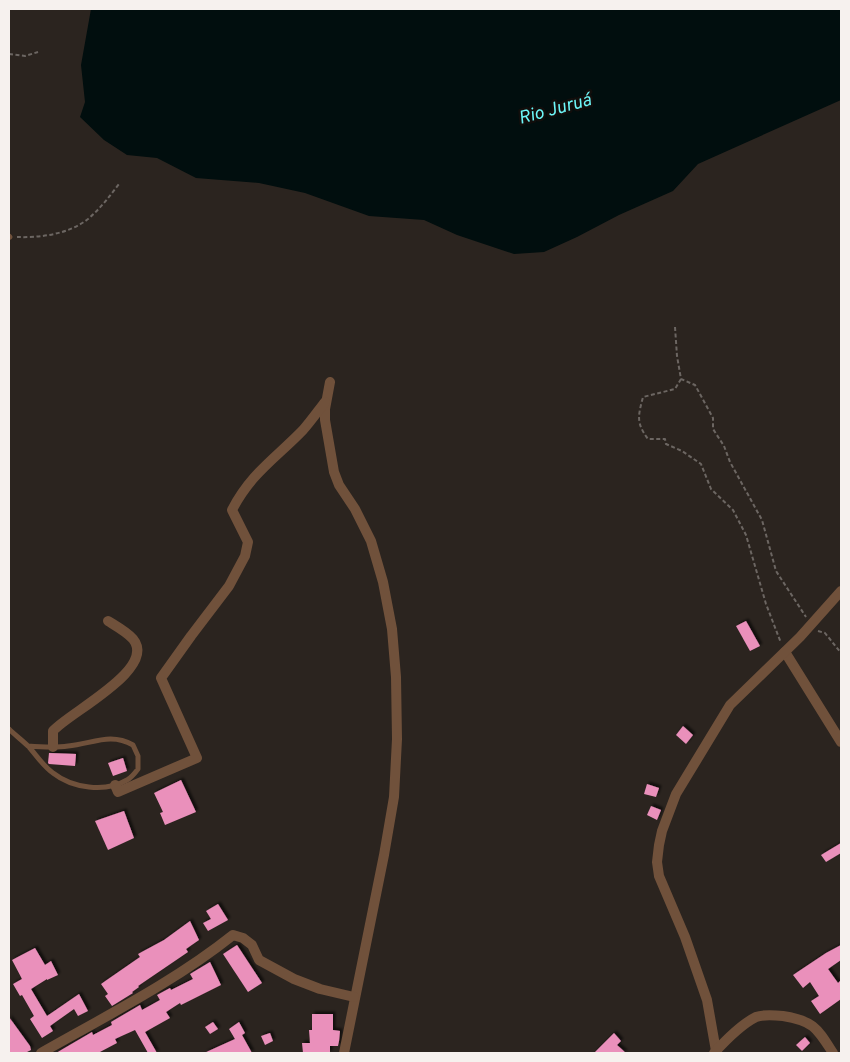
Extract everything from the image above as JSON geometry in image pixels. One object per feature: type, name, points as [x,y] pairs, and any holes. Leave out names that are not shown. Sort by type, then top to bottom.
[{"type":"street","points":[[330,382],[325,420],[334,472],[339,485],[355,509],[371,541],[392,629],[396,677],[394,797],[344,1053]]},
{"type":"street","points":[[115,785],[118,792],[197,758],[161,678],[190,636],[229,586],[245,556],[248,542],[232,510],[240,494],[261,468],[304,428],[326,402]]},
{"type":"street","points":[[715,1052],[708,1000],[685,937],[659,876],[657,862],[662,831],[676,794],[730,705],[784,652],[841,591]]},
{"type":"street","points":[[53,747],[53,731],[57,726],[114,686],[133,663],[138,652],[134,640],[108,621]]},
{"type":"street","points":[[784,652],[841,742]]},
{"type":"street","points":[[41,1053],[204,958],[233,935],[243,938],[252,945],[259,960],[294,979],[320,989],[354,997]]},
{"type":"street","points":[[715,1052],[757,1017],[776,1015],[805,1020],[820,1033],[834,1053]]},
{"type":"lane","points":[[9,729],[28,746],[38,760],[66,781],[86,787],[115,785],[128,780],[138,769],[138,756],[133,744],[123,740],[103,739],[67,747],[28,746]]},
{"type":"path","points":[[9,54],[25,56],[38,52]]},
{"type":"path","points":[[9,237],[37,238],[74,227],[86,220],[102,206],[119,184]]},
{"type":"path","points":[[675,327],[681,378],[675,389],[643,397],[639,411],[640,428],[648,438],[665,439],[666,444],[682,451],[701,464],[711,489],[733,510],[746,535],[766,604],[784,652]]},
{"type":"path","points":[[681,378],[695,385],[713,418],[713,429],[724,446],[730,462],[762,520],[776,571],[801,607],[810,625],[815,630],[824,633],[841,653]]},
{"type":"water","name":"Rio Juruá","points":[[91,9],[841,9],[841,100],[698,164],[673,191],[619,215],[577,237],[544,252],[514,254],[457,235],[424,220],[369,216],[305,193],[259,183],[196,178],[157,158],[127,155],[104,140],[80,117],[85,102],[81,65]]},
{"type":"building","points":[[746,621],[760,646],[750,651],[736,626]]},
{"type":"building","points":[[683,726],[693,735],[686,744],[676,735]]},
{"type":"building","points":[[49,753],[76,754],[75,766],[49,764]]},
{"type":"building","points":[[123,758],[127,771],[113,776],[108,763]]},
{"type":"building","points":[[181,780],[196,812],[165,825],[160,813],[163,812],[154,793]]},
{"type":"building","points":[[647,784],[659,788],[656,797],[644,794]]},
{"type":"building","points":[[651,806],[661,810],[657,820],[647,815]]},
{"type":"building","points":[[124,811],[134,838],[108,850],[95,821]]},
{"type":"building","points":[[841,843],[841,853],[826,862],[821,855]]},
{"type":"building","points":[[218,904],[228,920],[208,931],[203,923],[211,919],[206,911]]},
{"type":"building","points":[[190,921],[199,940],[186,949],[188,952],[138,986],[133,993],[112,1006],[105,996],[108,994],[101,984],[140,957],[138,954],[164,940]]},
{"type":"building","points":[[237,945],[262,983],[248,992],[223,954]]},
{"type":"building","points":[[841,945],[841,960],[828,969],[838,983],[841,980],[841,999],[820,1014],[811,1001],[819,996],[810,982],[803,988],[793,975]]},
{"type":"building","points":[[35,948],[45,965],[51,961],[58,975],[47,979],[31,989],[47,1016],[79,994],[88,1011],[78,1016],[74,1009],[50,1026],[53,1031],[42,1038],[30,1019],[34,1016],[13,984],[22,979],[12,960]]},
{"type":"building","points":[[210,962],[221,985],[181,1005],[180,1003],[166,1012],[170,1018],[145,1032],[157,1053],[148,1053],[135,1030],[115,1039],[117,1043],[98,1053],[56,1053],[92,1032],[93,1035],[112,1025],[111,1022],[140,1005],[142,1010],[160,1000],[157,995],[193,979],[190,974]]},
{"type":"building","points":[[312,1014],[333,1014],[333,1030],[340,1031],[338,1046],[330,1046],[330,1053],[303,1053],[302,1043],[310,1043],[309,1030],[312,1030]]},
{"type":"building","points":[[9,1017],[31,1050],[25,1053],[9,1053]]},
{"type":"building","points":[[213,1022],[218,1029],[210,1034],[205,1027]]},
{"type":"building","points":[[239,1022],[245,1033],[242,1035],[252,1053],[204,1053],[235,1039],[229,1029]]},
{"type":"building","points":[[270,1033],[273,1041],[265,1045],[261,1036]]},
{"type":"building","points":[[614,1033],[621,1041],[617,1045],[626,1053],[594,1053]]},
{"type":"building","points":[[805,1037],[810,1043],[802,1051],[796,1045]]}]
